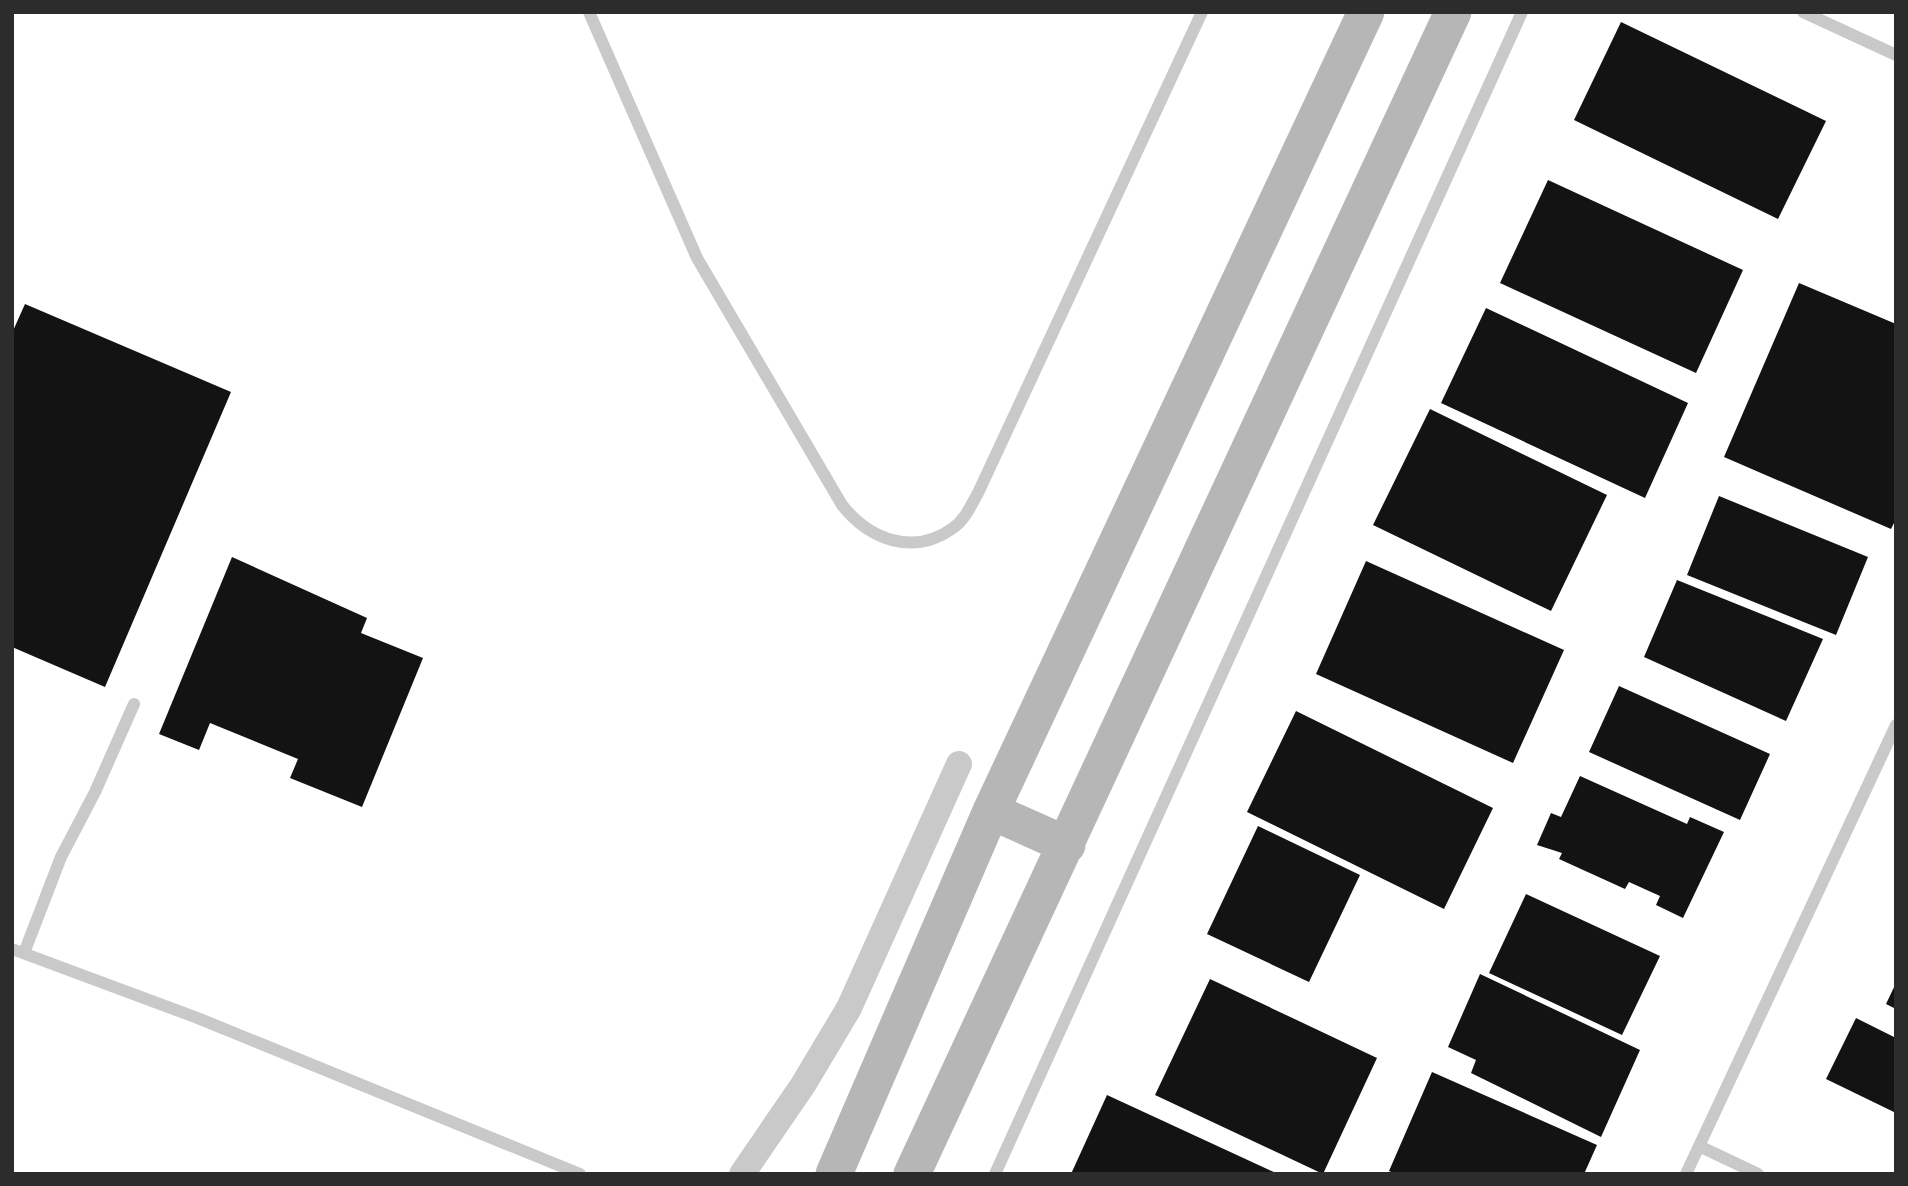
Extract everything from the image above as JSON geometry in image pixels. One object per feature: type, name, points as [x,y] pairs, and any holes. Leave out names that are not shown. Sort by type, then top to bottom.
[{"type":"main road","points":[[834,1174],[991,811],[1366,12]]},
{"type":"main road","points":[[912,1174],[1453,12]]},
{"type":"main road","points":[[991,811],[1067,845]]},
{"type":"street","points":[[742,1174],[803,1085],[849,1008],[959,764]]},
{"type":"lane","points":[[589,12],[697,257],[842,505],[864,529],[878,537],[916,541],[953,528],[965,517],[978,493],[1202,12]]},
{"type":"lane","points":[[995,1174],[1522,12]]},
{"type":"lane","points":[[1803,12],[1896,55]]},
{"type":"lane","points":[[134,704],[18,951],[195,1017],[580,1174]]},
{"type":"lane","points":[[1686,1174],[1896,725]]},
{"type":"lane","points":[[1699,1146],[1758,1174]]},
{"type":"building","points":[[1621,22],[1826,121],[1778,219],[1574,120]]},
{"type":"building","points":[[1548,180],[1743,270],[1696,373],[1500,283]]},
{"type":"building","points":[[1799,283],[1896,324],[1896,519],[1891,529],[1724,457]]},
{"type":"building","points":[[25,304],[231,392],[105,687],[12,647],[12,333]]},
{"type":"building","points":[[1486,308],[1688,403],[1645,498],[1441,403]]},
{"type":"building","points":[[1430,409],[1607,495],[1551,611],[1373,525]]},
{"type":"building","points":[[1719,496],[1868,557],[1836,635],[1687,575]]},
{"type":"building","points":[[232,557],[367,618],[361,633],[423,658],[362,807],[290,778],[298,759],[210,723],[199,750],[159,734]]},
{"type":"building","points":[[1366,561],[1564,650],[1513,763],[1316,674]]},
{"type":"building","points":[[1677,580],[1823,639],[1786,721],[1644,657]]},
{"type":"building","points":[[1619,686],[1770,754],[1740,820],[1589,752]]},
{"type":"building","points":[[1296,711],[1493,808],[1444,909],[1247,812]]},
{"type":"building","points":[[1580,776],[1687,824],[1690,817],[1724,832],[1683,918],[1656,905],[1660,896],[1629,882],[1625,889],[1559,859],[1562,853],[1537,845],[1551,813],[1561,817]]},
{"type":"building","points":[[1258,826],[1360,875],[1309,982],[1207,934]]},
{"type":"building","points":[[1526,894],[1660,956],[1622,1035],[1489,973]]},
{"type":"building","points":[[1480,974],[1640,1050],[1601,1137],[1471,1073],[1476,1060],[1448,1047]]},
{"type":"building","points":[[1210,979],[1377,1058],[1323,1174],[1155,1095]]},
{"type":"building","points":[[1896,983],[1896,1009],[1886,1004]]},
{"type":"building","points":[[1856,1018],[1896,1038],[1896,1113],[1826,1079]]},
{"type":"building","points":[[1432,1072],[1597,1145],[1584,1174],[1396,1174],[1389,1171]]},
{"type":"building","points":[[1107,1095],[1278,1174],[1071,1174]]}]
